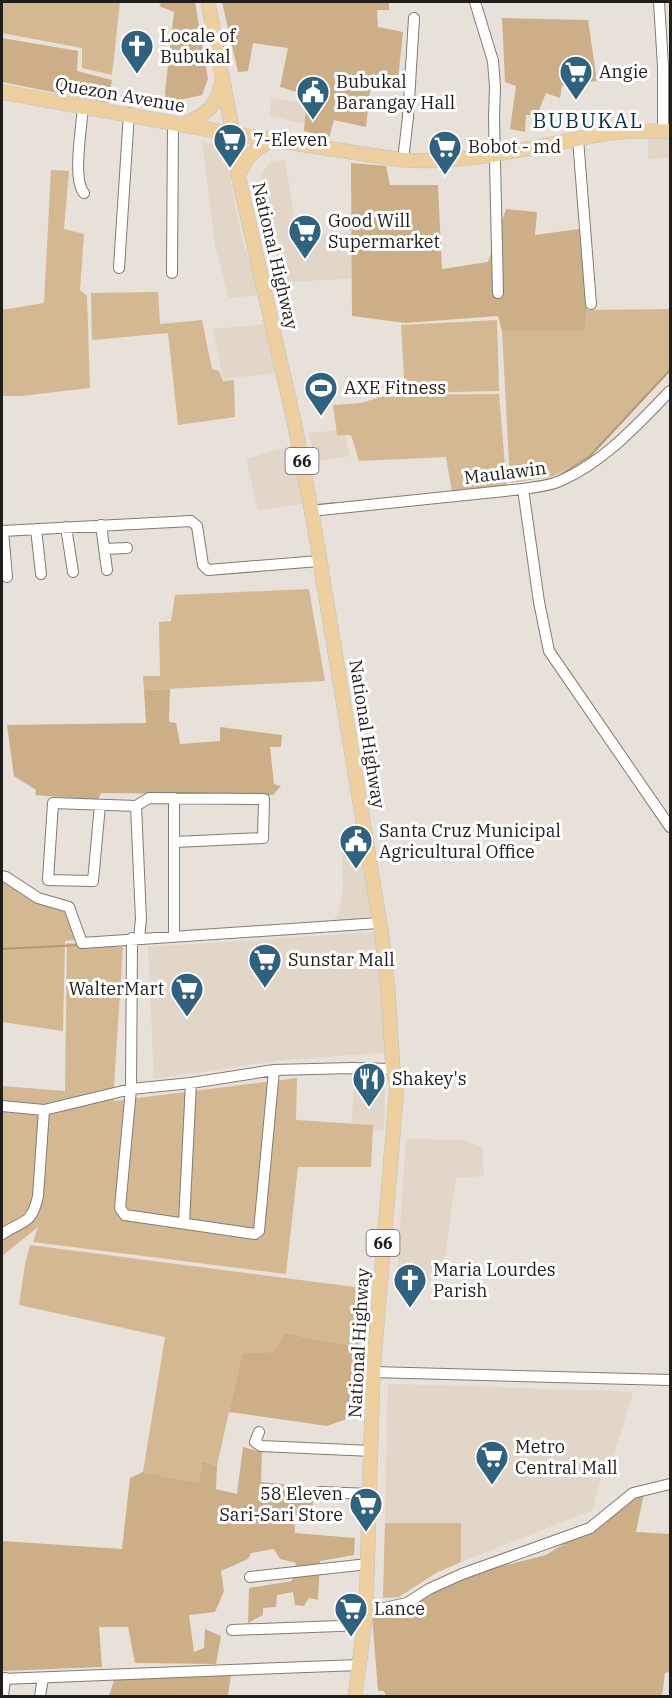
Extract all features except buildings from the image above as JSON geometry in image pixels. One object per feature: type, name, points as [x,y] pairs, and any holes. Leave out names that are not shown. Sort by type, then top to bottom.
[{"type":"main road","name":"National Highway","points":[[207,2],[233,134],[238,176],[300,448],[379,923],[388,990],[393,1069],[397,1086],[373,1372],[366,1619],[355,1696]]},
{"type":"main road","points":[[179,123],[200,117],[215,104],[220,93],[222,73]]},
{"type":"main road","name":"Quezon Avenue","points":[[2,92],[129,113],[233,134],[403,160],[444,161],[612,133],[667,131]]},
{"type":"main road","points":[[238,176],[251,153],[273,140]]},
{"type":"street","points":[[475,2],[493,61],[498,293]]},
{"type":"street","points":[[659,2],[667,65],[667,131]]},
{"type":"street","points":[[403,160],[414,18]]},
{"type":"street","points":[[83,106],[78,174],[80,188],[84,193]]},
{"type":"street","points":[[119,268],[129,113]]},
{"type":"street","points":[[172,273],[179,123]]},
{"type":"street","points":[[578,139],[591,304]]},
{"type":"street","name":"Maulawin","points":[[311,511],[523,489],[558,482],[598,460],[633,429],[670,391]]},
{"type":"street","points":[[523,489],[539,602],[549,651],[670,826]]},
{"type":"street","points":[[7,577],[2,531],[101,525],[191,521],[197,526],[203,565],[208,570],[319,561]]},
{"type":"street","points":[[101,525],[107,570]]},
{"type":"street","points":[[66,527],[73,572]]},
{"type":"street","points":[[36,529],[41,574]]},
{"type":"street","points":[[104,549],[127,548]]},
{"type":"street","points":[[100,805],[93,881],[48,880],[53,804],[100,805],[136,806],[149,798],[264,799],[263,838],[175,842]]},
{"type":"street","points":[[174,798],[174,937]]},
{"type":"street","points":[[136,806],[141,919],[136,938],[131,1089],[120,1208],[125,1215],[255,1234],[260,1231],[274,1070]]},
{"type":"street","points":[[2,876],[38,898],[69,907],[82,943],[379,923]]},
{"type":"street","points":[[2,1106],[44,1110],[131,1089],[191,1083],[274,1070],[393,1069]]},
{"type":"street","points":[[184,1223],[191,1083]]},
{"type":"street","points":[[2,1234],[31,1218],[35,1210],[44,1110]]},
{"type":"street","points":[[373,1372],[670,1380]]},
{"type":"street","points":[[259,1432],[255,1442],[261,1446],[372,1451]]},
{"type":"street","points":[[232,1630],[366,1619],[407,1603],[429,1589],[462,1574],[590,1528],[633,1493],[670,1484]]},
{"type":"street","points":[[320,1492],[371,1494]]},
{"type":"street","points":[[250,1576],[368,1564]]},
{"type":"street","points":[[3,1696],[3,1678],[359,1665]]},
{"type":"street","points":[[40,1696],[43,1678]]},
{"type":"shaded area","points":[[2,2],[120,2],[112,75],[82,68],[82,48],[2,33]]},
{"type":"shaded area","points":[[162,2],[195,2],[208,79],[202,95],[166,103],[165,92],[174,12],[159,6]]},
{"type":"shaded area","points":[[222,2],[389,2],[389,10],[377,10],[378,27],[403,32],[398,79],[372,74],[366,127],[334,120],[329,138],[304,131],[307,95],[280,87],[288,48],[253,43],[248,71],[238,72]]},
{"type":"shaded area","points":[[502,18],[588,20],[597,81],[562,86],[560,98],[546,93],[537,115],[526,115],[525,132],[510,129],[516,86],[505,82]]},
{"type":"shaded area","points":[[2,38],[78,51],[77,71],[112,80],[108,103],[2,82]]},
{"type":"shaded area","points":[[271,98],[319,105],[317,127],[270,116]]},
{"type":"shaded area","points":[[670,135],[670,158],[648,159],[648,136]]},
{"type":"shaded area","points":[[202,141],[215,145],[225,154],[242,239],[261,295],[229,298],[215,245]]},
{"type":"shaded area","points":[[285,160],[297,233],[360,233],[364,278],[284,282],[260,180],[271,161]]},
{"type":"shaded area","points":[[351,163],[386,166],[390,185],[438,185],[442,269],[488,262],[506,209],[537,212],[535,235],[579,229],[587,310],[585,331],[502,331],[498,316],[405,323],[352,316]]},
{"type":"shaded area","points":[[51,170],[69,171],[64,229],[84,234],[80,290],[87,296],[90,388],[2,396],[2,310],[44,303]]},
{"type":"shaded area","points":[[158,292],[160,324],[202,320],[212,369],[219,371],[223,381],[234,380],[235,417],[178,425],[168,333],[92,340],[91,293]]},
{"type":"shaded area","points":[[670,309],[670,370],[590,456],[554,476],[510,483],[502,331],[585,331],[587,310]]},
{"type":"shaded area","points":[[497,320],[499,391],[405,393],[401,325]]},
{"type":"shaded area","points":[[267,324],[277,373],[223,379],[213,329]]},
{"type":"shaded area","points":[[499,394],[507,489],[452,492],[446,457],[359,461],[351,435],[337,435],[333,405],[361,403],[387,395]]},
{"type":"shaded area","points":[[344,430],[350,456],[314,462],[309,433]]},
{"type":"shaded area","points":[[294,445],[302,504],[258,510],[246,459]]},
{"type":"shaded area","points":[[309,589],[325,681],[144,690],[143,676],[160,676],[159,622],[171,621],[175,595]]},
{"type":"shaded area","points":[[170,689],[169,722],[176,723],[180,744],[220,741],[220,727],[282,735],[281,747],[270,747],[274,784],[281,786],[273,795],[101,793],[98,800],[35,795],[36,790],[14,776],[7,725],[146,723],[144,690]]},
{"type":"shaded area","name":"Santa Cruz Municipal Agricultural Office","points":[[368,849],[376,923],[332,925],[340,909],[343,889],[342,851]]},
{"type":"shaded area","points":[[2,880],[65,912],[76,940],[65,941],[63,1031],[2,1022]]},
{"type":"shaded area","name":"Sunstar Mall","points":[[376,932],[382,1017],[390,1032],[389,1052],[276,1061],[154,1079],[148,947]]},
{"type":"shaded area","points":[[67,943],[123,947],[113,1101],[297,1078],[296,1120],[373,1125],[371,1167],[298,1167],[286,1274],[33,1242],[38,1227],[2,1256],[2,1086],[65,1091]]},
{"type":"shaded area","name":"Shakey's","points":[[354,1087],[385,1088],[384,1131],[351,1129]]},
{"type":"shaded area","points":[[406,1139],[464,1140],[482,1147],[484,1176],[456,1178],[445,1257],[425,1288],[396,1289]]},
{"type":"shaded area","points":[[30,1245],[362,1288],[359,1347],[284,1333],[273,1352],[242,1353],[217,1466],[202,1461],[199,1483],[143,1472],[165,1337],[19,1305]]},
{"type":"shaded area","points":[[284,1333],[359,1347],[355,1416],[327,1426],[229,1412],[242,1353],[273,1352]]},
{"type":"shaded area","name":"Metro Central Mall","points":[[388,1384],[633,1392],[612,1461],[605,1461],[593,1510],[461,1562],[461,1523],[385,1523]]},
{"type":"shaded area","points":[[243,1447],[262,1452],[261,1482],[293,1485],[292,1496],[313,1497],[313,1513],[294,1515],[295,1533],[355,1538],[354,1555],[320,1561],[318,1600],[309,1598],[304,1606],[295,1605],[293,1592],[277,1595],[276,1607],[263,1608],[263,1615],[248,1623],[249,1588],[292,1581],[296,1563],[280,1559],[274,1549],[251,1553],[248,1559],[221,1571],[224,1591],[215,1612],[189,1615],[194,1652],[204,1648],[205,1629],[221,1636],[216,1664],[135,1663],[128,1627],[99,1627],[102,1667],[2,1671],[2,1541],[122,1549],[130,1478],[143,1472],[199,1483],[202,1461],[217,1466],[216,1489],[237,1494]]},
{"type":"shaded area","points":[[644,1493],[636,1532],[670,1534],[670,1672],[665,1673],[662,1696],[386,1696],[384,1691],[378,1691],[372,1615],[457,1577],[546,1555]]},
{"type":"shaded area","points":[[385,1523],[461,1523],[461,1562],[436,1573],[399,1597],[383,1598]]},
{"type":"shaded area","points":[[231,1675],[228,1696],[109,1696],[114,1680]]},
{"type":"waterway","points":[[560,475],[590,456],[670,370]]},
{"type":"waterway","points":[[317,505],[335,503]]},
{"type":"waterway","points":[[2,949],[79,945]]},
{"type":"place","name":"Locale of Bubukal","points":[[137,75]]},
{"type":"place","name":"Angie","points":[[576,101]]},
{"type":"place","name":"Bubukal Barangay Hall","points":[[313,121]]},
{"type":"place","name":"7-Eleven","points":[[230,169]]},
{"type":"place","name":"Bobot - md","points":[[445,176]]},
{"type":"place","name":"Good Will Supermarket","points":[[305,260]]},
{"type":"place","name":"AXE Fitness","points":[[321,417]]},
{"type":"place","name":"Santa Cruz Municipal Agricultural Office","points":[[356,870]]},
{"type":"place","name":"Sunstar Mall","points":[[265,989]]},
{"type":"place","name":"WalterMart","points":[[187,1018]]},
{"type":"place","name":"Shakey's","points":[[369,1108]]},
{"type":"place","name":"Maria Lourdes Parish","points":[[410,1309]]},
{"type":"place","name":"Metro Central Mall","points":[[492,1486]]},
{"type":"place","name":"58 Eleven Sari-Sari Store","points":[[366,1533]]},
{"type":"place","name":"Lance","points":[[351,1638]]},
{"type":"district","name":"BUBUKAL","points":[[588,121]]}]
